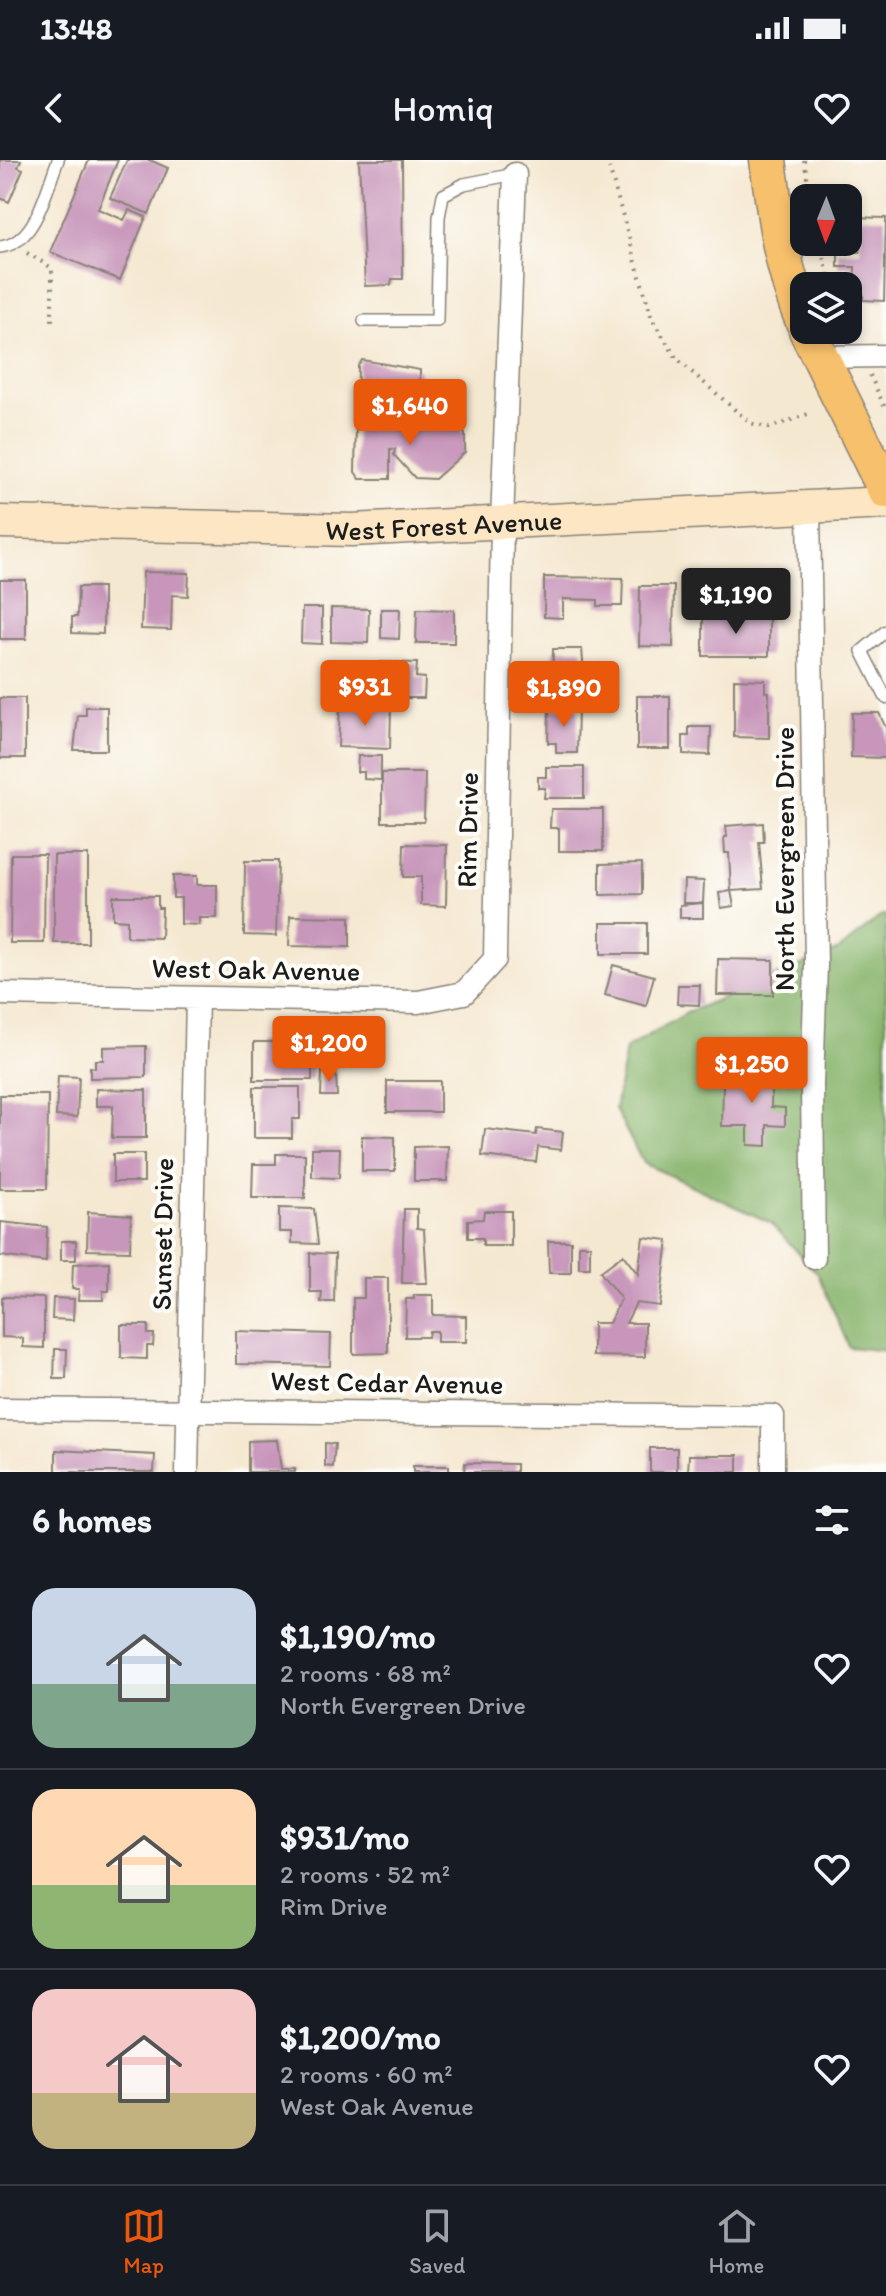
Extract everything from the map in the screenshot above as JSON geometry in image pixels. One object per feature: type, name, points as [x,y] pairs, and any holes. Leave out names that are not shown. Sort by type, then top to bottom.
[{"type":"main road","points":[[768,160],[776,227],[790,284]]},
{"type":"main road","points":[[813,344],[886,490]]},
{"type":"main road","name":"West Forest Avenue","points":[[0,522],[352,530],[886,503]]},
{"type":"street","name":"Rim Drive","points":[[495,959],[502,523],[515,174]]},
{"type":"street","points":[[819,344],[886,356]]},
{"type":"street","name":"North Evergreen Drive","points":[[809,508],[816,965],[812,1085],[814,1258]]},
{"type":"street","name":"West Oak Avenue","points":[[0,994],[418,1002],[464,993],[495,959]]},
{"type":"street","name":"Sunset Drive","points":[[187,1472],[197,998]]},
{"type":"street","name":"West Cedar Avenue","points":[[0,1409],[773,1416],[773,1472]]},
{"type":"lane","points":[[0,247],[14,246],[28,234],[58,160]]},
{"type":"lane","points":[[364,321],[437,321],[439,217],[443,195],[464,184],[515,174]]},
{"type":"lane","points":[[886,631],[862,651],[886,698]]},
{"type":"path","points":[[607,160],[652,319],[677,359],[750,423],[769,428],[808,414]]},
{"type":"path","points":[[804,160],[808,184]]},
{"type":"path","points":[[14,246],[52,268],[52,322]]},
{"type":"path","points":[[874,383],[886,410]]},
{"type":"green space","points":[[886,915],[886,1351],[849,1347],[818,1274],[771,1223],[643,1163],[615,1109],[626,1049],[690,1011],[839,950]]},
{"type":"building","points":[[0,160],[21,160],[18,167],[23,169],[9,202],[0,198]]},
{"type":"building","points":[[89,160],[118,160],[98,209],[124,220],[129,210],[146,217],[120,280],[50,252]]},
{"type":"building","points":[[127,160],[150,160],[168,168],[149,214],[110,198]]},
{"type":"building","points":[[359,160],[402,160],[403,279],[392,279],[391,285],[365,286]]},
{"type":"building","points":[[862,217],[886,218],[884,301],[863,300],[862,272],[855,272],[855,267],[838,267],[838,256],[862,256]]},
{"type":"building","points":[[362,360],[420,370],[420,380],[415,383],[415,400],[405,400],[405,410],[357,409],[358,366]]},
{"type":"building","points":[[444,410],[465,434],[465,452],[435,479],[415,478],[394,455],[395,449],[390,449],[390,479],[360,479],[355,472],[356,426],[412,427],[429,412]]},
{"type":"building","points":[[143,572],[189,573],[188,596],[172,595],[171,630],[141,629]]},
{"type":"building","points":[[544,577],[623,578],[622,606],[598,606],[598,600],[563,599],[563,618],[544,617]]},
{"type":"building","points":[[727,577],[757,578],[756,582],[774,583],[773,609],[727,609]]},
{"type":"building","points":[[0,580],[26,580],[26,639],[0,639]]},
{"type":"building","points":[[640,586],[674,586],[673,647],[639,646]]},
{"type":"building","points":[[78,587],[103,587],[103,634],[72,633],[72,617],[77,617]]},
{"type":"building","points":[[302,608],[322,608],[322,644],[301,643]]},
{"type":"building","points":[[331,608],[369,609],[368,643],[331,642]]},
{"type":"building","points":[[381,609],[400,609],[399,639],[381,638]]},
{"type":"building","points":[[417,609],[454,610],[454,643],[416,643]]},
{"type":"building","points":[[703,616],[769,616],[769,656],[703,656]]},
{"type":"building","points":[[553,649],[582,649],[585,688],[552,688]]},
{"type":"building","points":[[380,662],[417,663],[416,677],[425,678],[424,698],[379,698]]},
{"type":"building","points":[[734,679],[765,680],[765,692],[769,692],[769,738],[734,737]]},
{"type":"building","points":[[637,696],[670,696],[670,749],[637,749]]},
{"type":"building","points":[[0,698],[25,698],[25,758],[0,758]]},
{"type":"building","points":[[86,707],[107,707],[107,750],[74,750],[78,715],[86,715]]},
{"type":"building","points":[[340,707],[391,708],[390,749],[338,747]]},
{"type":"building","points":[[549,708],[578,708],[577,753],[556,753],[556,743],[548,743]]},
{"type":"building","points":[[852,713],[879,713],[886,728],[886,758],[851,757]]},
{"type":"building","points":[[689,727],[711,727],[710,755],[683,754],[683,736],[689,736]]},
{"type":"building","points":[[358,756],[381,756],[381,780],[364,779],[364,772],[357,772]]},
{"type":"building","points":[[546,767],[584,767],[584,798],[544,798],[545,788],[538,788],[538,777],[546,777]]},
{"type":"building","points":[[382,773],[425,773],[424,822],[382,822]]},
{"type":"building","points":[[551,809],[603,809],[603,851],[559,851],[559,828],[550,828]]},
{"type":"building","points":[[763,823],[764,842],[759,842],[763,889],[731,891],[729,853],[725,853],[726,826]]},
{"type":"building","points":[[404,844],[447,845],[446,906],[421,905],[421,877],[403,877]]},
{"type":"building","points":[[11,854],[45,854],[44,943],[10,943]]},
{"type":"building","points":[[54,855],[88,855],[88,943],[54,943]]},
{"type":"building","points":[[245,861],[278,861],[276,936],[244,935]]},
{"type":"building","points":[[642,863],[642,894],[600,895],[600,864]]},
{"type":"building","points":[[173,876],[197,876],[197,885],[217,885],[217,918],[199,918],[199,925],[181,924],[181,898],[173,898]]},
{"type":"building","points":[[684,880],[704,881],[703,903],[683,903]]},
{"type":"building","points":[[731,891],[734,906],[721,908],[719,893]]},
{"type":"building","points":[[113,896],[158,896],[158,908],[162,908],[161,938],[127,937],[127,920],[113,919]]},
{"type":"building","points":[[703,903],[703,918],[680,918],[680,905]]},
{"type":"building","points":[[290,916],[350,917],[350,947],[289,946]]},
{"type":"building","points":[[601,923],[647,923],[647,954],[601,954]]},
{"type":"building","points":[[718,959],[773,960],[773,995],[717,995]]},
{"type":"building","points":[[613,965],[654,976],[646,1006],[605,995]]},
{"type":"building","points":[[678,985],[700,985],[699,1005],[677,1004]]},
{"type":"building","points":[[254,1042],[331,1042],[331,1066],[312,1066],[312,1080],[254,1080]]},
{"type":"building","points":[[146,1046],[146,1077],[90,1078],[90,1067],[95,1068],[95,1060],[103,1060],[103,1047]]},
{"type":"building","points":[[741,1067],[772,1067],[771,1107],[785,1108],[785,1126],[767,1125],[767,1146],[748,1145],[748,1126],[722,1126],[723,1084],[741,1084]]},
{"type":"building","points":[[322,1071],[336,1071],[337,1096],[321,1096]]},
{"type":"building","points":[[58,1076],[79,1077],[77,1117],[56,1116]]},
{"type":"building","points":[[387,1081],[440,1081],[440,1112],[387,1112]]},
{"type":"building","points":[[254,1087],[300,1087],[300,1119],[292,1119],[292,1138],[254,1138]]},
{"type":"building","points":[[96,1089],[146,1090],[146,1138],[112,1138],[113,1106],[96,1106]]},
{"type":"building","points":[[0,1095],[48,1095],[47,1189],[0,1189]]},
{"type":"building","points":[[485,1129],[536,1135],[537,1129],[563,1132],[561,1150],[538,1147],[536,1162],[482,1156]]},
{"type":"building","points":[[362,1136],[395,1137],[395,1171],[362,1171]]},
{"type":"building","points":[[448,1146],[447,1181],[414,1181],[414,1147]]},
{"type":"building","points":[[312,1148],[340,1148],[339,1178],[312,1177]]},
{"type":"building","points":[[113,1154],[144,1154],[144,1182],[113,1182]]},
{"type":"building","points":[[276,1154],[305,1154],[305,1198],[252,1198],[253,1164],[276,1164]]},
{"type":"building","points":[[279,1208],[314,1209],[318,1244],[292,1243],[292,1232],[279,1232]]},
{"type":"building","points":[[404,1209],[417,1209],[417,1228],[424,1229],[427,1283],[402,1283]]},
{"type":"building","points":[[484,1211],[511,1211],[511,1246],[483,1246],[483,1238],[468,1238],[468,1220],[483,1219]]},
{"type":"building","points":[[88,1212],[131,1215],[130,1251],[87,1250]]},
{"type":"building","points":[[1,1222],[47,1227],[46,1262],[0,1256]]},
{"type":"building","points":[[643,1237],[668,1240],[660,1306],[636,1303],[626,1323],[645,1323],[645,1357],[593,1356],[593,1323],[609,1323],[621,1299],[600,1272],[623,1255],[638,1274]]},
{"type":"building","points":[[61,1241],[76,1241],[76,1260],[61,1260]]},
{"type":"building","points":[[548,1241],[571,1241],[571,1273],[549,1273]]},
{"type":"building","points":[[579,1245],[590,1245],[590,1268],[579,1268]]},
{"type":"building","points":[[310,1253],[335,1254],[334,1302],[321,1302],[322,1292],[310,1292]]},
{"type":"building","points":[[109,1262],[109,1291],[103,1291],[103,1300],[78,1300],[79,1289],[72,1289],[73,1264]]},
{"type":"building","points":[[364,1278],[388,1278],[388,1353],[353,1354],[353,1298],[364,1298]]},
{"type":"building","points":[[414,1295],[433,1295],[433,1315],[466,1316],[466,1342],[437,1342],[437,1331],[429,1331],[428,1337],[405,1337],[406,1299],[414,1299]]},
{"type":"building","points":[[2,1297],[44,1298],[44,1348],[23,1347],[23,1338],[2,1337]]},
{"type":"building","points":[[53,1298],[74,1299],[73,1320],[52,1319]]},
{"type":"building","points":[[121,1325],[148,1325],[148,1334],[154,1334],[153,1346],[147,1346],[147,1359],[121,1358]]},
{"type":"building","points":[[236,1331],[331,1334],[330,1366],[236,1364]]},
{"type":"building","points":[[55,1349],[67,1349],[66,1379],[54,1379]]},
{"type":"building","points":[[277,1440],[281,1469],[295,1469],[295,1472],[248,1472],[248,1441]]},
{"type":"building","points":[[325,1443],[335,1444],[333,1467],[325,1466]]},
{"type":"building","points":[[650,1448],[677,1448],[677,1472],[650,1472]]},
{"type":"building","points":[[56,1450],[155,1455],[154,1472],[56,1472]]},
{"type":"building","points":[[689,1455],[738,1455],[738,1472],[688,1472]]},
{"type":"building","points":[[465,1463],[516,1464],[516,1472],[464,1472]]},
{"type":"building","points":[[413,1466],[449,1466],[449,1472],[413,1472]]}]
